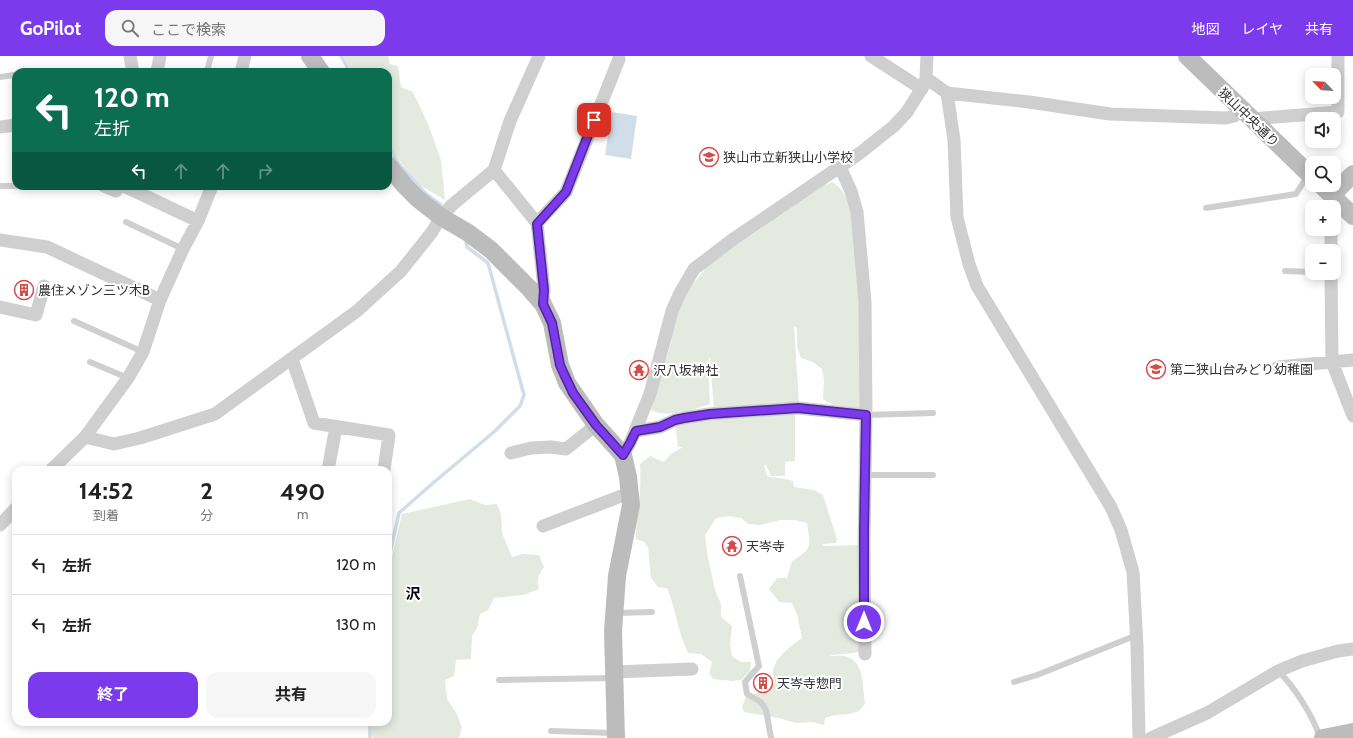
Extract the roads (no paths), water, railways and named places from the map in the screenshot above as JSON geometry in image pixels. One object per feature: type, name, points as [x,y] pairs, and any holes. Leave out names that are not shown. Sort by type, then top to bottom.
[{"type":"street","points":[[130,56],[132,68]]},
{"type":"street","points":[[158,68],[160,56]]},
{"type":"street","points":[[242,68],[245,56]]},
{"type":"street","points":[[310,56],[318,68]]},
{"type":"street","points":[[85,438],[114,444],[140,438],[215,414],[357,311],[401,271],[432,232],[441,217],[452,205],[494,170],[510,121],[539,56]]},
{"type":"street","points":[[871,56],[924,84],[946,93],[1029,102],[1110,114],[1226,118],[1247,115],[1338,112],[1338,56]]},
{"type":"street","points":[[623,455],[636,431],[650,394],[672,311],[680,293],[694,269],[727,244],[860,153],[894,126],[907,112],[924,84],[927,56]]},
{"type":"street","name":"狭山中央通り","points":[[1187,56],[1305,172]]},
{"type":"street","points":[[537,224],[566,192],[620,59]]},
{"type":"street","points":[[946,93],[954,140],[957,217],[969,264],[977,286],[1111,507],[1121,530],[1133,569],[1137,635],[1140,738]]},
{"type":"street","points":[[0,127],[12,126]]},
{"type":"street","points":[[840,166],[851,191],[857,212],[865,302],[865,654]]},
{"type":"street","points":[[392,170],[418,199],[441,217],[468,232],[491,250],[543,304],[552,323],[560,365],[567,383],[596,425],[623,455],[628,477],[631,506],[618,576],[614,613],[616,735]]},
{"type":"street","points":[[494,170],[537,224],[544,290],[543,304]]},
{"type":"street","points":[[1341,179],[1353,174]]},
{"type":"street","points":[[133,190],[198,220]]},
{"type":"street","points":[[55,466],[85,438],[128,378],[143,352],[160,300],[198,220],[210,190]]},
{"type":"street","name":"狭山中央通り","points":[[1326,192],[1353,216]]},
{"type":"street","points":[[0,240],[47,248],[160,300]]},
{"type":"street","points":[[1331,280],[1332,362],[1353,416]]},
{"type":"street","points":[[0,307],[36,315],[44,286]]},
{"type":"street","points":[[292,359],[314,423],[389,436],[385,466]]},
{"type":"street","points":[[1278,367],[1353,360]]},
{"type":"street","points":[[636,431],[660,427],[675,420],[710,414],[798,408],[866,415]]},
{"type":"street","points":[[511,453],[531,448],[551,447],[566,449],[596,425]]},
{"type":"street","points":[[329,466],[336,427]]},
{"type":"street","points":[[543,526],[630,493]]},
{"type":"street","points":[[0,526],[12,512]]},
{"type":"street","points":[[1151,738],[1207,713],[1278,671],[1302,661],[1338,651],[1353,649]]},
{"type":"street","points":[[615,675],[692,669]]},
{"type":"street","points":[[1321,738],[1353,732]]},
{"type":"lane","points":[[208,68],[211,56]]},
{"type":"lane","points":[[0,77],[12,75]]},
{"type":"lane","points":[[0,186],[12,186]]},
{"type":"lane","points":[[1206,208],[1305,192]]},
{"type":"lane","points":[[126,222],[183,249]]},
{"type":"lane","points":[[1285,271],[1305,272]]},
{"type":"lane","points":[[74,321],[143,352]]},
{"type":"lane","points":[[90,362],[128,378]]},
{"type":"lane","points":[[866,415],[933,413]]},
{"type":"lane","points":[[865,474],[933,475]]},
{"type":"lane","points":[[740,576],[759,666],[745,682],[747,694],[761,702],[766,710],[771,738]]},
{"type":"lane","points":[[614,613],[652,612]]},
{"type":"lane","points":[[1014,682],[1037,675],[1137,635]]},
{"type":"lane","points":[[1278,671],[1301,699],[1321,738]]},
{"type":"lane","points":[[499,680],[615,675]]},
{"type":"lane","points":[[551,730],[616,735]]},
{"type":"waterway","points":[[341,56],[348,68]]},
{"type":"waterway","points":[[392,153],[399,164],[426,194],[441,205]]},
{"type":"waterway","points":[[392,544],[399,513],[495,431],[520,406],[524,395],[488,263],[467,247],[466,241]]},
{"type":"waterway","points":[[370,726],[370,738]]},
{"type":"place","name":"狭山市立新狭山小学校","points":[[709,157]]},
{"type":"place","name":"農住メゾン三ツ木B","points":[[24,290]]},
{"type":"place","name":"第二狭山台みどり幼稚園","points":[[1156,369]]},
{"type":"place","name":"沢八坂神社","points":[[639,370]]},
{"type":"place","name":"天岑寺","points":[[732,546]]},
{"type":"place","name":"天岑寺惣門","points":[[763,683]]},
{"type":"district","name":"沢","points":[[413,594]]}]
